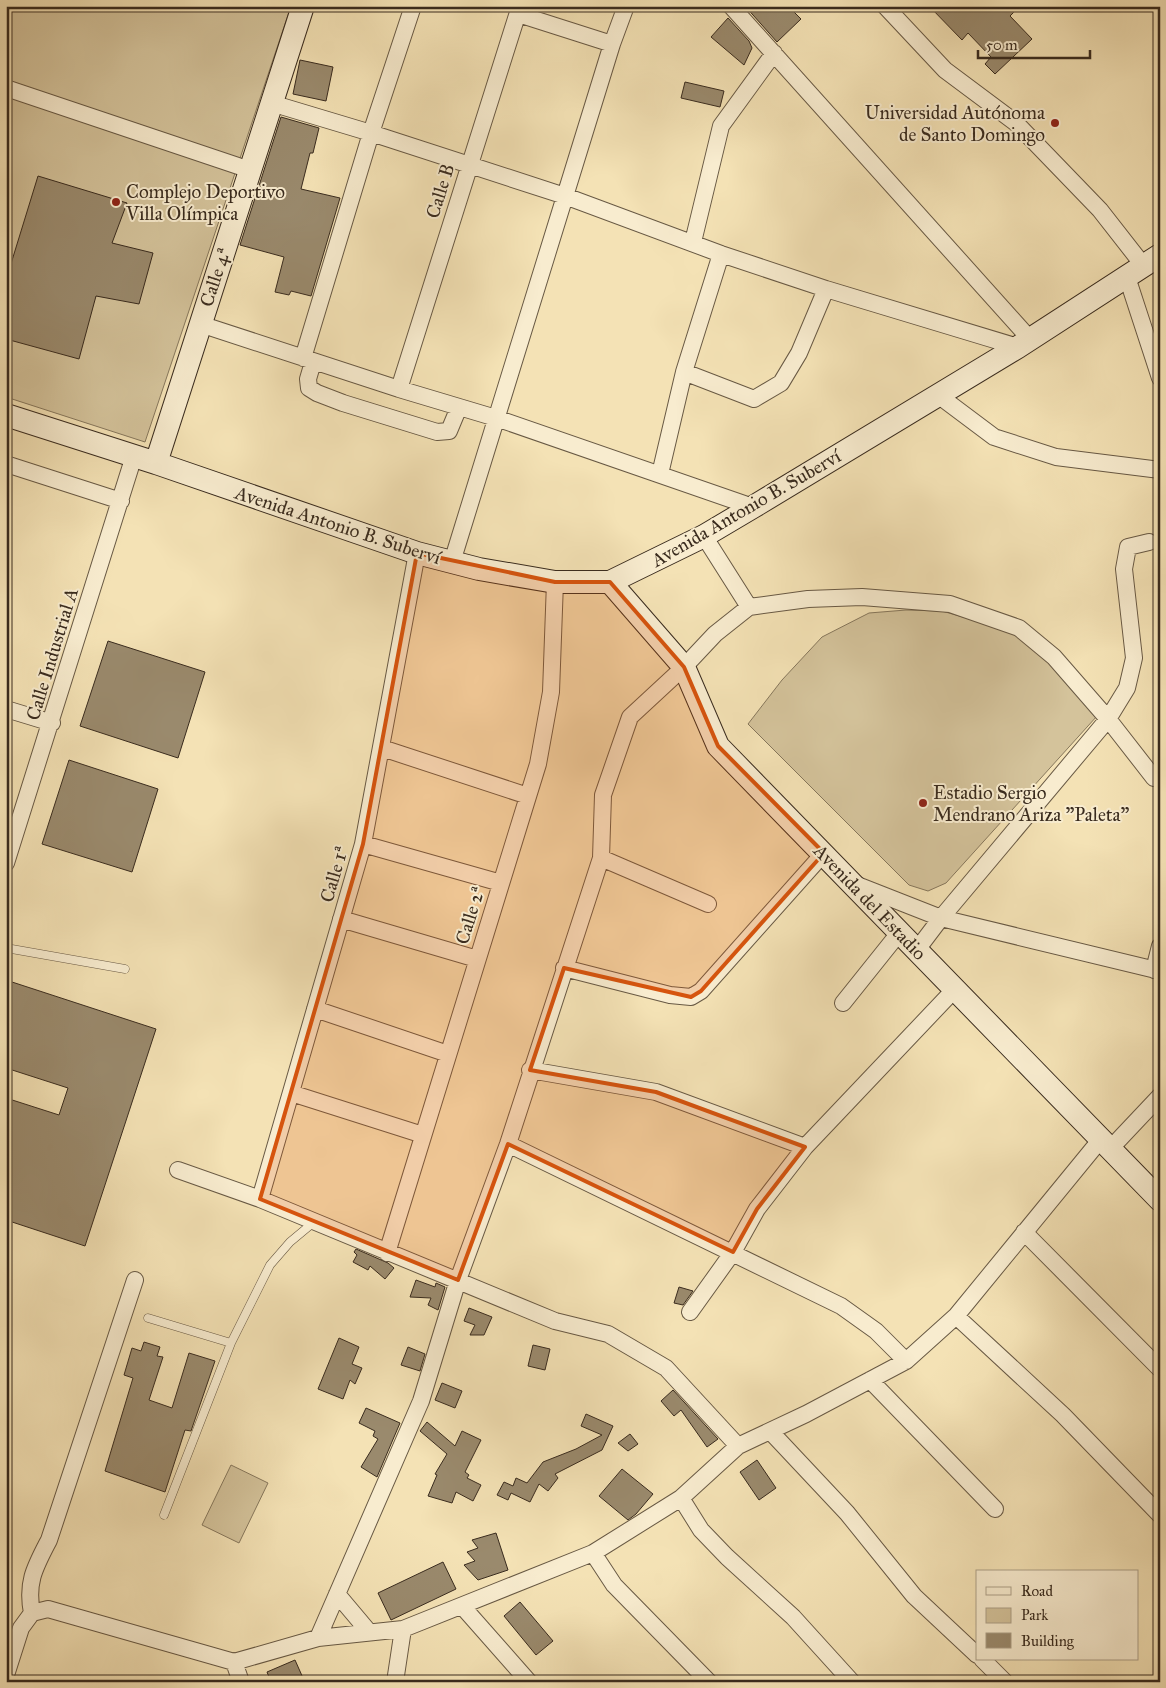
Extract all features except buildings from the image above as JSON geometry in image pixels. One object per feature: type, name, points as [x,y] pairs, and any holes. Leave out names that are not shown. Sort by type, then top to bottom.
[{"type":"street","name":"Calle 4ª","points":[[156,463],[303,6]]},
{"type":"street","points":[[413,6],[370,133],[308,360],[309,388],[343,403],[437,432],[449,431],[459,407]]},
{"type":"street","points":[[452,562],[612,44],[626,6]]},
{"type":"street","points":[[731,6],[774,53],[1024,343]]},
{"type":"street","points":[[885,6],[945,70],[1016,123],[1100,210],[1143,266],[1160,378]]},
{"type":"street","points":[[519,10],[612,44]]},
{"type":"street","name":"Calle B","points":[[399,389],[519,10]]},
{"type":"street","points":[[693,242],[721,126],[774,53]]},
{"type":"street","points":[[6,88],[250,170]]},
{"type":"street","points":[[271,103],[565,196],[721,254],[826,289],[1024,343]]},
{"type":"street","points":[[660,474],[684,372],[721,254]]},
{"type":"street","name":"Avenida Antonio B. Suberví","points":[[6,415],[156,463],[417,553],[452,562],[554,582],[610,582],[704,536],[753,507],[1024,343],[1143,266]]},
{"type":"street","points":[[684,372],[754,399],[781,383],[799,353],[826,289]]},
{"type":"street","points":[[200,324],[399,389],[496,418],[753,507]]},
{"type":"street","points":[[938,395],[994,437],[1056,457],[1160,470]]},
{"type":"street","name":"Calle Industrial A","points":[[6,863],[52,723],[134,456]]},
{"type":"street","points":[[6,464],[120,501]]},
{"type":"street","points":[[704,536],[749,607]]},
{"type":"street","points":[[916,951],[941,918],[1108,719],[1126,688],[1134,658],[1124,569],[1128,547],[1149,542]]},
{"type":"street","name":"Calle 1ª","points":[[260,1200],[363,844],[417,553]]},
{"type":"street","name":"Calle 2ª","points":[[387,1253],[538,764],[550,692],[554,582]]},
{"type":"street","name":"Avenida del Estadio","points":[[610,582],[684,667],[718,746],[1160,1200]]},
{"type":"street","points":[[318,1638],[421,1402],[458,1280],[508,1144],[530,1070],[601,858],[603,795],[630,718],[684,667],[715,634],[749,607],[808,599],[862,597],[950,604],[1019,628],[1054,657],[1108,719],[1154,778]]},
{"type":"street","points":[[6,709],[52,723]]},
{"type":"street","points":[[382,748],[528,796]]},
{"type":"street","points":[[363,844],[501,883]]},
{"type":"street","points":[[564,968],[670,995],[691,997],[702,991],[824,853]]},
{"type":"street","points":[[601,858],[708,904]]},
{"type":"street","points":[[855,885],[941,918],[1157,971],[1160,946]]},
{"type":"street","points":[[341,919],[477,959]]},
{"type":"street","points":[[843,1003],[900,933]]},
{"type":"street","points":[[690,1312],[732,1252],[757,1209],[805,1147],[954,990]]},
{"type":"street","points":[[315,1009],[448,1054]]},
{"type":"street","points":[[530,1070],[656,1092],[805,1147]]},
{"type":"street","points":[[291,1093],[423,1136]]},
{"type":"street","points":[[6,1676],[21,1628],[32,1613],[48,1609],[234,1662],[318,1638],[403,1629],[593,1553],[681,1498],[738,1446],[906,1361],[956,1316],[1024,1232],[1105,1144],[1160,1096]]},
{"type":"street","points":[[508,1144],[841,1306],[876,1331],[906,1361]]},
{"type":"street","points":[[178,1170],[260,1200],[555,1321],[608,1334],[666,1368],[738,1446]]},
{"type":"street","points":[[1024,1232],[1160,1369]]},
{"type":"street","points":[[32,1613],[29,1588],[36,1564],[49,1540],[135,1280]]},
{"type":"street","points":[[956,1316],[1063,1415],[1160,1515]]},
{"type":"street","points":[[870,1380],[995,1509]]},
{"type":"street","points":[[770,1431],[847,1513],[914,1596],[976,1654]]},
{"type":"street","points":[[681,1498],[701,1530],[727,1558],[792,1617],[852,1682]]},
{"type":"street","points":[[593,1553],[614,1585],[709,1682]]},
{"type":"street","points":[[337,1594],[369,1632]]},
{"type":"street","points":[[462,1606],[529,1682]]},
{"type":"street","points":[[395,1682],[403,1629]]},
{"type":"street","points":[[983,1660],[1005,1682]]},
{"type":"street","points":[[234,1662],[241,1682]]},
{"type":"lane","points":[[6,948],[125,969]]},
{"type":"lane","points":[[164,1515],[231,1342],[270,1265],[290,1242],[314,1222]]},
{"type":"lane","points":[[148,1318],[231,1342]]},
{"type":"highlighted area","points":[[417,553],[555,582],[610,582],[684,667],[718,746],[824,853],[701,991],[691,997],[564,968],[530,1070],[656,1092],[805,1147],[757,1209],[733,1252],[508,1144],[458,1280],[260,1199],[363,844]]},
{"type":"green space","name":"Complejo Deportivo Villa Olímpica","points":[[6,6],[291,6],[145,442],[6,397]]},
{"type":"green space","name":"Estadio Sergio Mendrano Ariza \"Paleta\"","points":[[906,610],[942,611],[1015,632],[1055,668],[1097,716],[946,883],[928,891],[909,885],[748,724],[782,680],[822,637],[869,613]]},
{"type":"green space","points":[[231,1465],[268,1483],[239,1543],[202,1525]]},
{"type":"place","name":"Universidad Autónoma de Santo Domingo","points":[[1055,123]]},
{"type":"place","name":"Complejo Deportivo Villa Olímpica","points":[[116,202]]},
{"type":"place","name":"Estadio Sergio Mendrano Ariza \"Paleta\"","points":[[923,803]]}]
